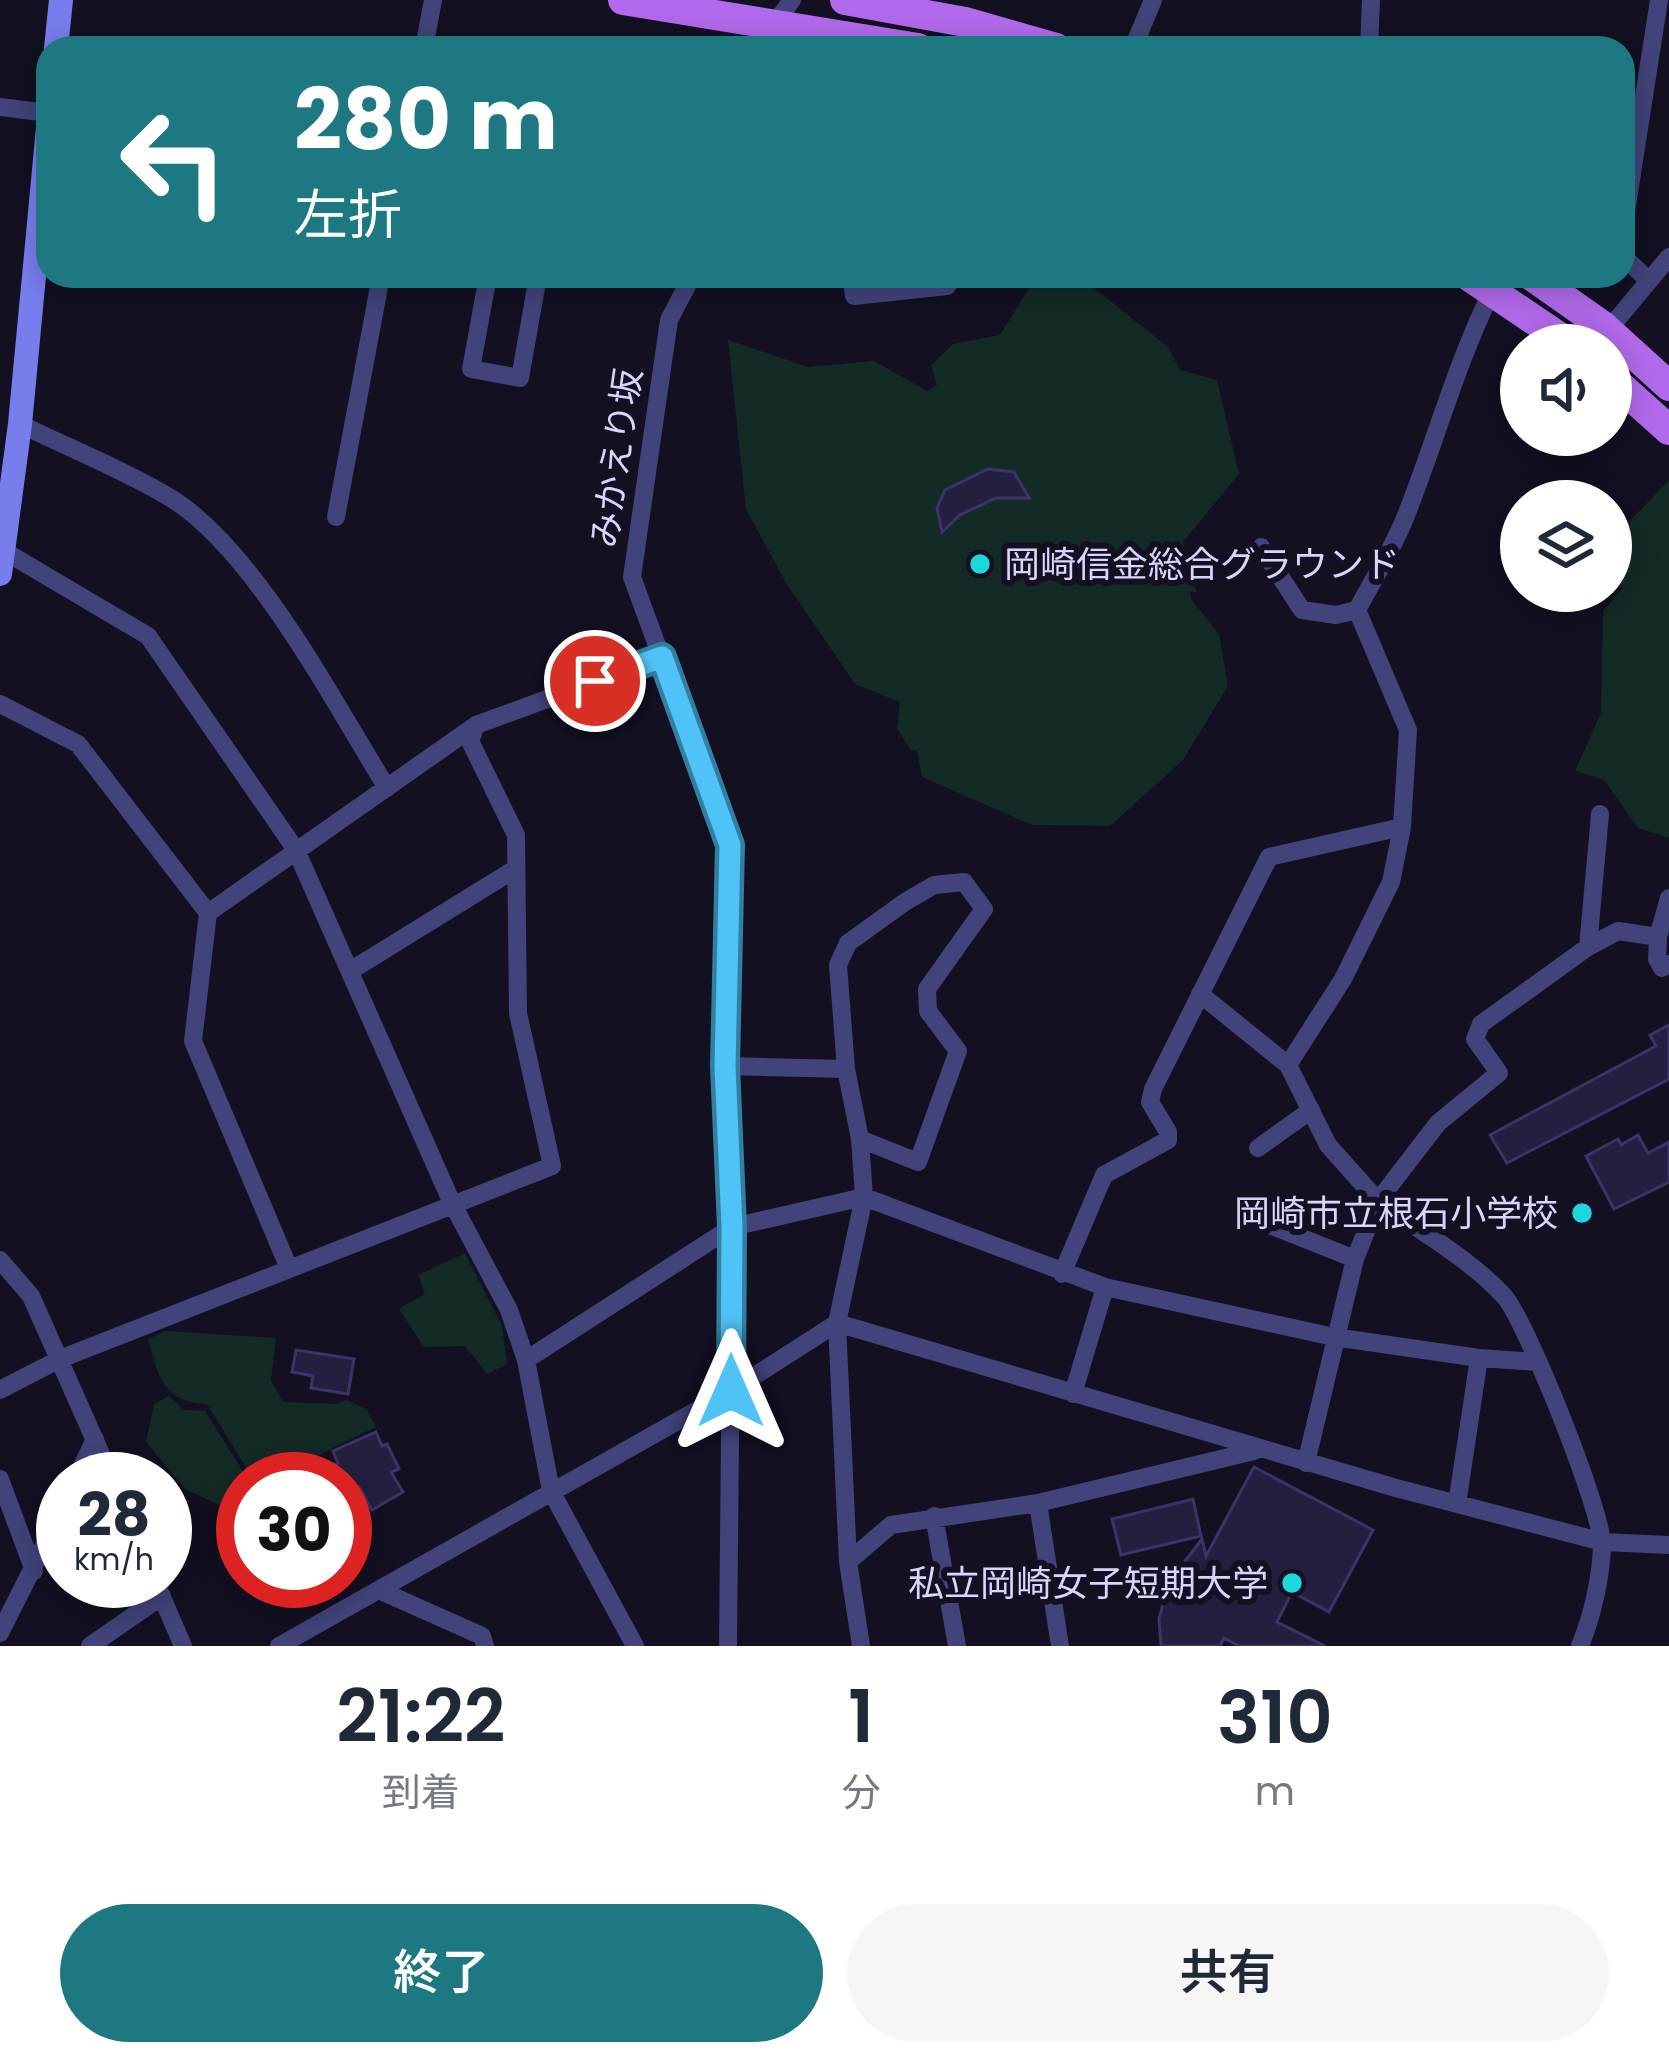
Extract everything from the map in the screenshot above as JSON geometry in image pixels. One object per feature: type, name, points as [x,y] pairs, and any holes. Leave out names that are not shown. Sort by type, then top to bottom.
[{"type":"main road","points":[[623,0],[763,36]]},
{"type":"main road","points":[[845,0],[1014,36]]},
{"type":"main road","points":[[1487,288],[1540,324]]},
{"type":"main road","points":[[1558,288],[1601,324]]},
{"type":"main road","points":[[1632,352],[1669,386]]},
{"type":"main road","points":[[1632,397],[1669,430]]},
{"type":"street","points":[[58,36],[62,0]]},
{"type":"street","points":[[426,36],[433,0]]},
{"type":"street","points":[[772,36],[793,0]]},
{"type":"street","points":[[1138,36],[1153,0]]},
{"type":"street","points":[[1370,36],[1371,0]]},
{"type":"street","points":[[1635,161],[1662,4]]},
{"type":"street","points":[[0,107],[36,112]]},
{"type":"street","points":[[36,219],[12,400],[20,424],[2,562],[148,636],[296,850],[452,1203],[509,1310],[526,1360],[551,1491],[635,1646]]},
{"type":"street","points":[[1613,324],[1669,257]]},
{"type":"street","points":[[1635,268],[1649,281]]},
{"type":"street","points":[[336,517],[379,288]]},
{"type":"street","points":[[486,288],[471,369],[520,378],[536,288]]},
{"type":"street","name":"みかえり坂","points":[[686,288],[669,320],[632,578],[730,845],[725,1066],[732,1227],[728,1646]]},
{"type":"street","points":[[853,288],[854,296],[928,288]]},
{"type":"street","points":[[1261,547],[1302,610],[1336,615],[1357,610],[1402,525],[1452,395],[1479,288]]},
{"type":"street","points":[[20,424],[172,498],[221,541],[262,590],[387,788]]},
{"type":"street","points":[[1288,1065],[1343,979],[1391,882],[1402,827],[1408,730],[1357,610]]},
{"type":"street","points":[[208,913],[476,724],[662,657]]},
{"type":"street","points":[[0,704],[78,744],[208,913],[194,1041],[288,1266]]},
{"type":"street","points":[[0,1390],[60,1359],[288,1266],[552,1166],[518,1013],[516,835],[470,740],[476,724]]},
{"type":"street","points":[[1588,947],[1600,814]]},
{"type":"street","points":[[1062,1274],[1104,1175],[1168,1140],[1150,1102],[1269,857],[1402,827]]},
{"type":"street","points":[[350,971],[515,869]]},
{"type":"street","points":[[860,1139],[918,1162],[958,1051],[928,1011],[927,989],[984,909],[964,882],[934,885],[848,944],[838,965],[846,1069],[860,1139],[864,1197],[837,1322],[848,1562],[861,1646]]},
{"type":"street","points":[[1669,898],[1658,937],[1658,959],[1662,968],[1669,964]]},
{"type":"street","points":[[1306,1463],[1355,1259],[1378,1201],[1438,1124],[1499,1073],[1475,1039],[1481,1024],[1588,947],[1618,931],[1658,937]]},
{"type":"street","points":[[1201,994],[1288,1065],[1328,1145],[1378,1201],[1509,1301],[1556,1401],[1603,1542],[1588,1628],[1580,1646]]},
{"type":"street","points":[[725,1066],[846,1069]]},
{"type":"street","points":[[1258,1148],[1311,1110]]},
{"type":"street","points":[[526,1360],[732,1227],[864,1197],[1106,1287],[1334,1337],[1538,1362]]},
{"type":"street","points":[[1257,1220],[1355,1259]]},
{"type":"street","points":[[0,1260],[31,1296],[101,1452]]},
{"type":"street","points":[[1073,1394],[1106,1287]]},
{"type":"street","points":[[279,1646],[731,1391],[837,1322]]},
{"type":"street","points":[[837,1322],[1259,1450],[1457,1504],[1603,1542],[1669,1545]]},
{"type":"street","points":[[1457,1504],[1479,1358]]},
{"type":"street","points":[[89,1452],[95,1439]]},
{"type":"street","points":[[848,1562],[891,1525],[1038,1503],[1259,1450]]},
{"type":"street","points":[[0,1479],[34,1570]]},
{"type":"street","points":[[1038,1503],[1060,1646]]},
{"type":"street","points":[[934,1516],[957,1646]]},
{"type":"street","points":[[0,1633],[36,1566]]},
{"type":"street","points":[[381,1592],[482,1636],[484,1646]]},
{"type":"street","points":[[90,1646],[136,1608]]},
{"type":"street","points":[[167,1608],[184,1646]]},
{"type":"green space","name":"岡崎信金総合グラウンド","points":[[1029,288],[1094,288],[1168,347],[1180,370],[1217,380],[1239,474],[1183,542],[1197,593],[1190,591],[1191,599],[1219,634],[1228,686],[1183,760],[1110,826],[1032,825],[922,777],[917,750],[911,751],[897,728],[900,702],[855,684],[786,583],[746,509],[728,340],[808,367],[874,361],[927,391],[937,385],[931,365],[953,344],[1000,335]]},
{"type":"green space","points":[[1669,480],[1669,838],[1638,828],[1604,780],[1575,771],[1601,713],[1603,612],[1632,612],[1632,519]]},
{"type":"green space","points":[[465,1253],[502,1326],[507,1364],[487,1374],[465,1346],[424,1347],[399,1309],[425,1294],[418,1275]]},
{"type":"green space","points":[[165,1331],[276,1338],[271,1380],[283,1402],[336,1404],[347,1400],[366,1409],[376,1427],[325,1452],[236,1452],[207,1404],[181,1398],[165,1385],[148,1339]]},
{"type":"green space","points":[[169,1396],[184,1410],[205,1411],[231,1452],[216,1452],[216,1503],[192,1492],[192,1452],[154,1452],[146,1442],[154,1404]]},
{"type":"building","points":[[988,469],[1014,472],[1029,498],[996,498],[960,515],[942,532],[937,508],[945,490]]},
{"type":"building","points":[[1669,1025],[1669,1079],[1507,1163],[1490,1135],[1656,1046],[1650,1035]]},
{"type":"building","points":[[1638,1135],[1648,1153],[1669,1142],[1669,1182],[1614,1209],[1586,1156],[1618,1139],[1621,1145]]},
{"type":"building","points":[[296,1350],[354,1359],[348,1394],[311,1388],[313,1376],[292,1372]]},
{"type":"building","points":[[376,1432],[399,1469],[391,1472],[403,1492],[372,1510],[372,1452],[333,1451]]},
{"type":"building","points":[[1254,1467],[1373,1530],[1329,1612],[1292,1592],[1277,1622],[1325,1646],[1239,1646],[1224,1638],[1220,1646],[1161,1646],[1159,1619],[1169,1582],[1202,1539],[1206,1556]]},
{"type":"building","points":[[1193,1499],[1201,1536],[1121,1555],[1112,1519]]},
{"type":"place","name":"岡崎信金総合グラウンド","points":[[980,564]]},
{"type":"place","name":"岡崎市立根石小学校","points":[[1582,1213]]},
{"type":"place","name":"私立岡崎女子短期大学","points":[[1292,1583]]},
{"type":"route","points":[[595,681],[662,657],[730,845],[725,1066],[732,1227],[731,1391]]}]
